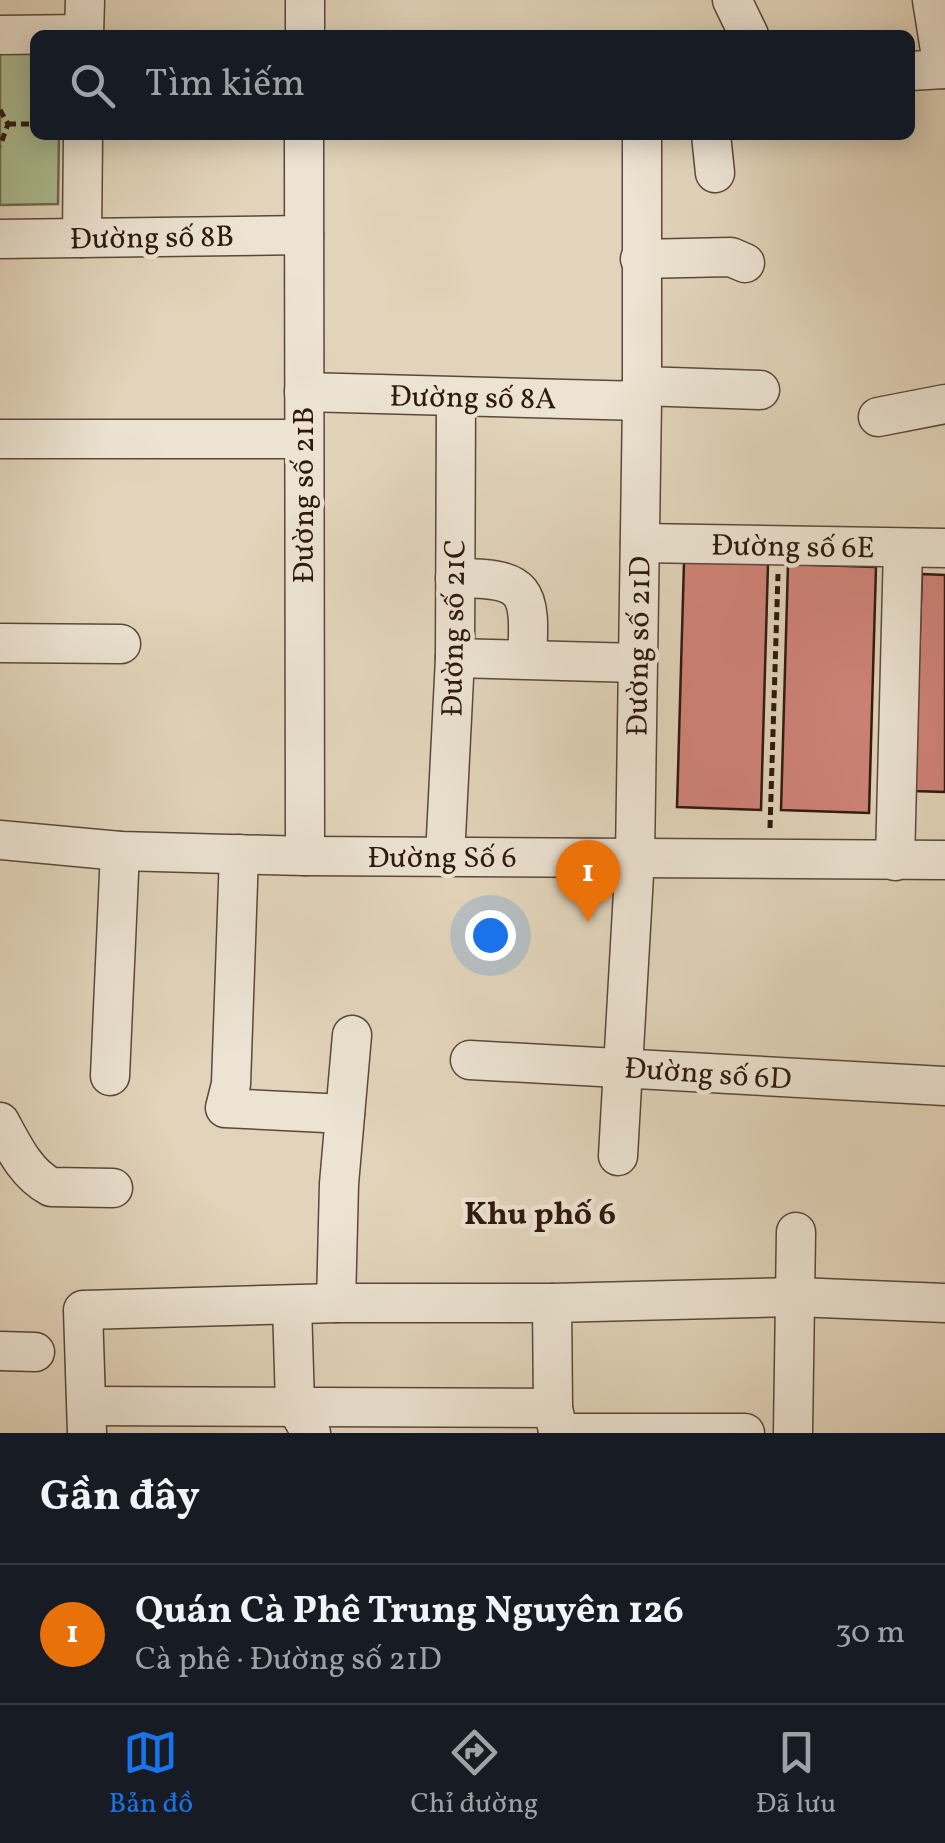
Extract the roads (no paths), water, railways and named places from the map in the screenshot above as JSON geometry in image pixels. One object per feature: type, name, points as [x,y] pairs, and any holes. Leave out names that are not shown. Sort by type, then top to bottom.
[{"type":"street","points":[[84,30],[85,0]]},
{"type":"street","points":[[305,0],[305,30]]},
{"type":"street","points":[[732,0],[747,30]]},
{"type":"street","points":[[932,0],[933,69]]},
{"type":"street","points":[[0,35],[30,35]]},
{"type":"street","points":[[82,238],[83,140]]},
{"type":"street","name":"Đường số 21B","points":[[304,140],[306,856]]},
{"type":"street","name":"Đường số 21D","points":[[618,1156],[635,857],[642,140]]},
{"type":"street","points":[[711,140],[715,173]]},
{"type":"street","name":"Đường số 8B","points":[[0,239],[304,234]]},
{"type":"street","points":[[640,259],[731,257],[745,263]]},
{"type":"street","name":"Đường số 8A","points":[[304,392],[456,398],[760,390]]},
{"type":"street","name":"Đường số 21C","points":[[444,858],[455,658],[456,398]]},
{"type":"street","points":[[878,417],[945,404]]},
{"type":"street","points":[[0,440],[303,439]]},
{"type":"street","name":"Đường số 6E","points":[[640,543],[945,548]]},
{"type":"street","points":[[896,861],[903,548]]},
{"type":"street","points":[[456,578],[507,580],[518,588],[529,611],[527,659]]},
{"type":"street","points":[[0,643],[121,644]]},
{"type":"street","points":[[455,658],[637,663]]},
{"type":"street","name":"Đường Số 6","points":[[0,840],[120,851],[306,856],[945,860]]},
{"type":"street","points":[[110,1076],[120,851]]},
{"type":"street","points":[[239,854],[232,1084],[225,1108],[346,1114]]},
{"type":"street","points":[[336,1304],[339,1184],[352,1035]]},
{"type":"street","name":"Đường số 6D","points":[[470,1060],[945,1086]]},
{"type":"street","points":[[0,1122],[17,1152],[42,1182],[51,1187],[113,1188]]},
{"type":"street","points":[[792,1433],[796,1232]]},
{"type":"street","points":[[745,1433],[304,1419],[87,1420],[83,1310],[796,1297],[945,1303]]},
{"type":"street","points":[[552,1303],[556,1424]]},
{"type":"street","points":[[292,1305],[304,1419]]},
{"type":"place","name":"Quán Cà Phê Trung Nguyên 126","points":[[588,922]]},
{"type":"district","name":"Khu phố 6","points":[[540,1213]]}]
